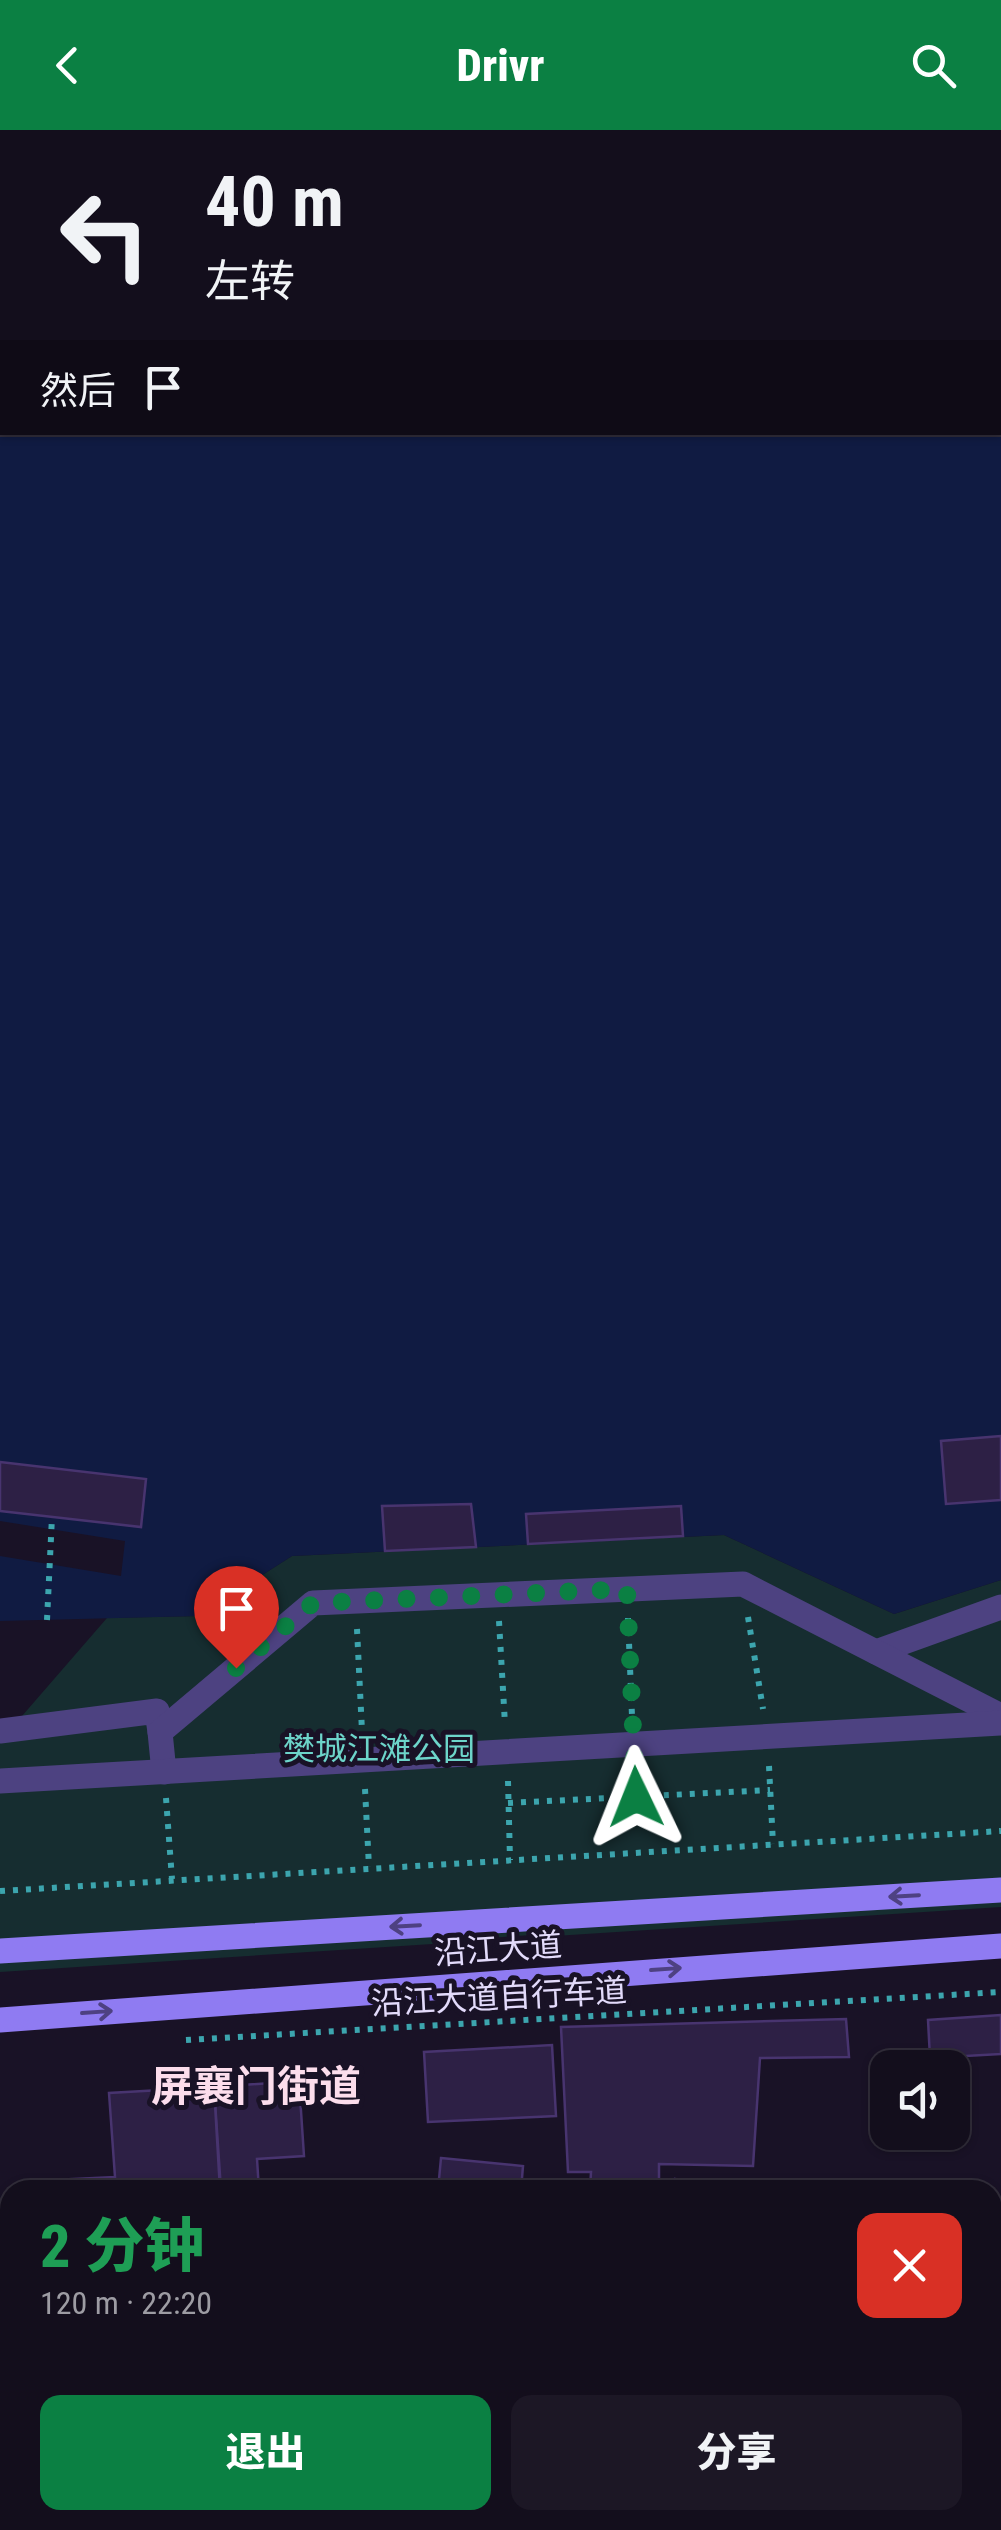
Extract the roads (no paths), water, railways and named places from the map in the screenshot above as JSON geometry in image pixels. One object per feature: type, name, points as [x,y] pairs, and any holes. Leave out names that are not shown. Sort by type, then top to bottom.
[{"type":"main road","name":"沿江大道","points":[[0,1951],[1001,1890]]},
{"type":"main road","name":"沿江大道","points":[[0,2020],[1001,1946]]},
{"type":"street","points":[[160,1732],[313,1603],[743,1584],[1001,1720]]},
{"type":"street","points":[[876,1652],[1001,1606]]},
{"type":"street","points":[[0,1731],[158,1711],[164,1772]]},
{"type":"street","points":[[0,1782],[1001,1720]]},
{"type":"water","points":[[0,435],[1001,435],[1001,1580],[894,1614],[724,1535],[292,1556],[198,1616],[0,1621]]},
{"type":"district","name":"屏襄门街道","points":[[256,2086]]},
{"type":"park label","name":"樊城江滩公园","points":[[379,1749]]}]
